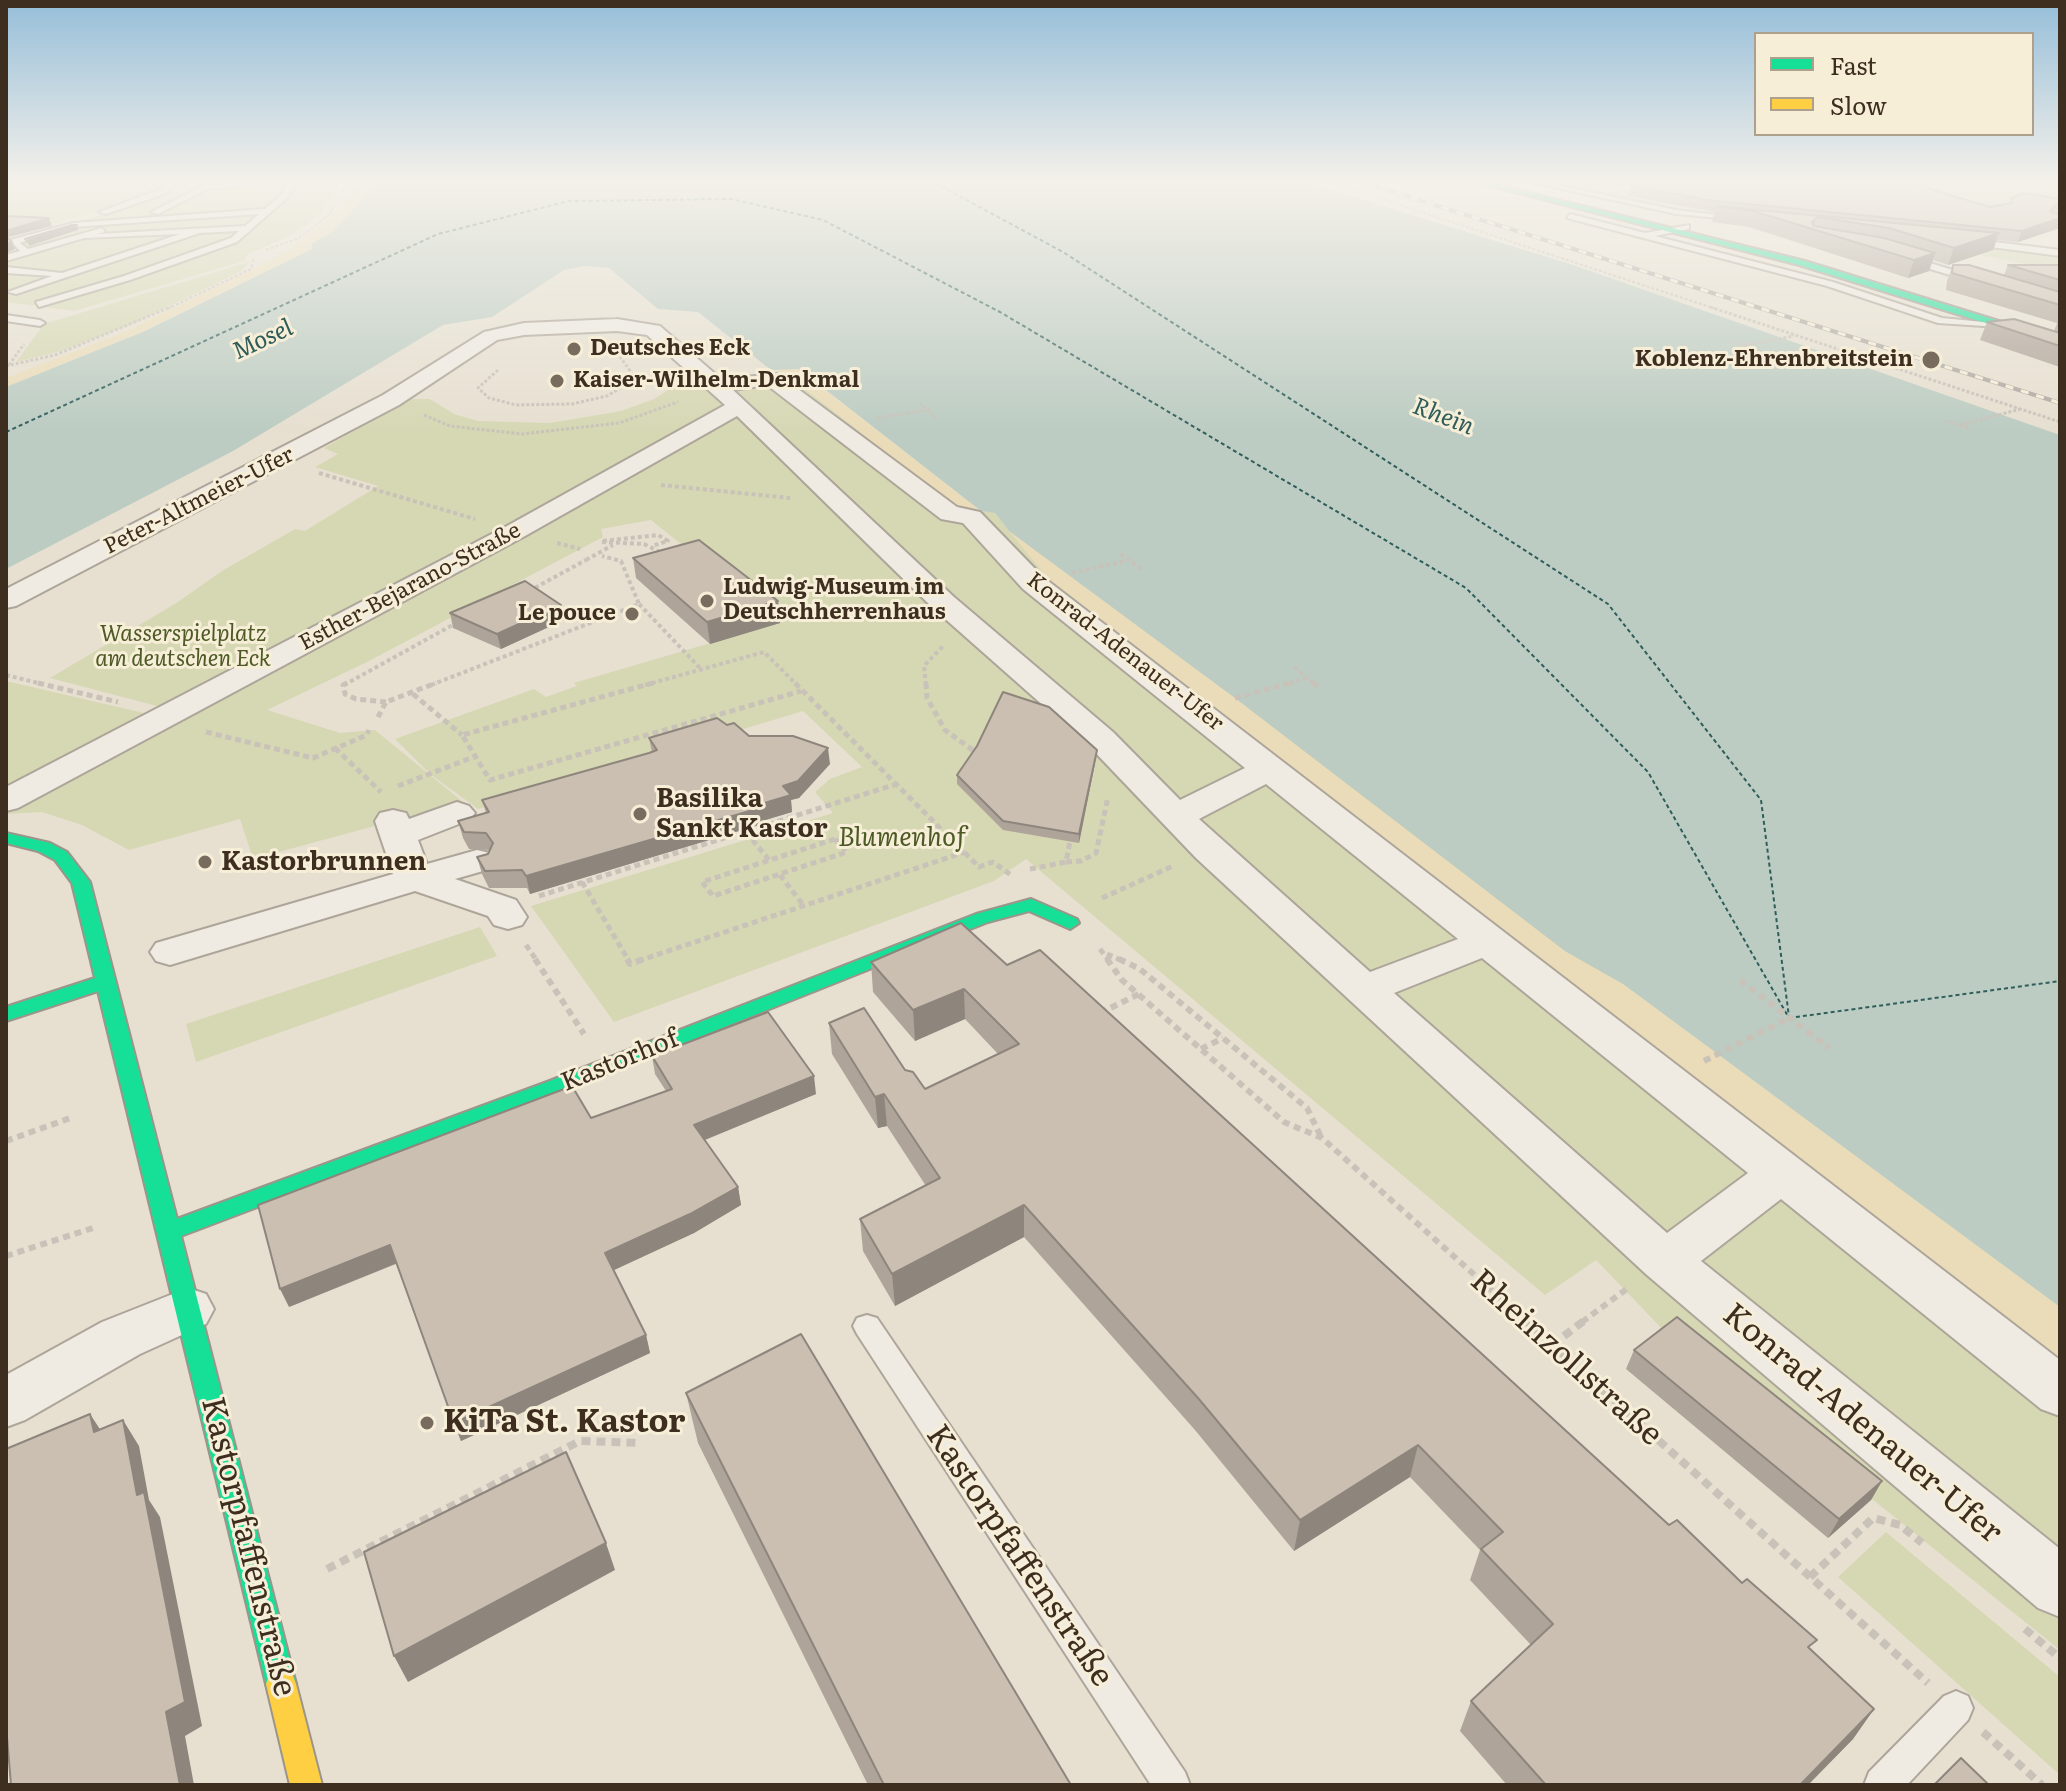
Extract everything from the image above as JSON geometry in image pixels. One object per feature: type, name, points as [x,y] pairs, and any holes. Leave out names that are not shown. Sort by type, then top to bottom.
[{"type":"main road","points":[[1815,267],[2060,343]]},
{"type":"main road","points":[[1834,267],[2060,334]]},
{"type":"main road","points":[[6,838],[44,847],[73,868],[81,882],[188,1309]]},
{"type":"main road","name":"Kastorhof","points":[[167,1232],[996,913],[1031,905],[1065,920]]},
{"type":"main road","points":[[6,1014],[107,981]]},
{"type":"main road","name":"Kastorpfaffenstraße","points":[[188,1309],[306,1785]]},
{"type":"street","points":[[457,340],[482,341],[524,329],[630,325],[663,329],[726,394]]},
{"type":"street","name":"Peter-Altmeier-Ufer","points":[[6,600],[275,463],[391,400],[482,341]]},
{"type":"street","name":"Konrad-Adenauer-Ufer","points":[[608,480],[726,394],[771,378],[950,514],[971,517],[1033,583],[2060,1392]]},
{"type":"street","name":"Konrad-Adenauer-Ufer","points":[[726,394],[966,623],[1122,760],[1192,833],[1363,990],[1649,1272],[2060,1587]]},
{"type":"street","points":[[767,434],[828,424]]},
{"type":"street","name":"Esther-Bejarano-Straße","points":[[6,801],[608,480]]},
{"type":"street","points":[[1192,833],[1271,768]]},
{"type":"street","points":[[413,878],[396,828],[457,813]]},
{"type":"street","points":[[170,952],[477,861]]},
{"type":"street","points":[[413,878],[505,912]]},
{"type":"street","points":[[1363,990],[1489,941]]},
{"type":"street","points":[[1649,1272],[1783,1172]]},
{"type":"street","points":[[6,1403],[121,1338],[188,1309]]},
{"type":"lane","points":[[13,292],[96,267]]},
{"type":"lane","points":[[39,304],[159,267]]},
{"type":"lane","points":[[1757,267],[1941,321],[2001,324]]},
{"type":"lane","points":[[1934,267],[1985,282]]},
{"type":"lane","points":[[10,270],[127,278]]},
{"type":"lane","points":[[1743,271],[1818,292],[1864,296]]},
{"type":"lane","points":[[6,318],[40,323]]},
{"type":"lane","name":"Kastorpfaffenstraße","points":[[867,1326],[1172,1785]]},
{"type":"lane","points":[[1882,1785],[1956,1708]]},
{"type":"path","points":[[6,366],[55,355],[155,316],[251,267]]},
{"type":"path","points":[[1588,267],[2060,422]]},
{"type":"path","points":[[1744,345],[1796,335]]},
{"type":"path","points":[[1733,341],[1752,348]]},
{"type":"path","points":[[498,369],[478,388],[489,398],[533,406],[572,404],[620,391],[636,379],[616,356]]},
{"type":"path","points":[[391,400],[450,426],[522,434],[619,423],[726,394]]},
{"type":"path","points":[[920,403],[936,418]]},
{"type":"path","points":[[1960,425],[2021,409]]},
{"type":"path","points":[[1946,421],[1971,429]]},
{"type":"path","points":[[275,463],[580,549]]},
{"type":"path","points":[[608,480],[838,503]]},
{"type":"path","points":[[658,535],[668,541],[652,546],[613,545],[602,542],[611,538],[644,540],[658,535]]},
{"type":"path","points":[[524,594],[613,545]]},
{"type":"path","points":[[652,546],[674,559]]},
{"type":"path","points":[[1121,554],[1143,570]]},
{"type":"path","points":[[602,556],[621,561],[639,604],[701,669]]},
{"type":"path","points":[[1070,574],[1130,560]]},
{"type":"path","points":[[460,621],[343,685],[345,694],[356,699],[386,702],[639,604]]},
{"type":"path","points":[[966,623],[924,666],[927,698],[945,730],[978,754]]},
{"type":"path","points":[[462,735],[764,652],[979,867],[993,862],[1018,880]]},
{"type":"path","points":[[1294,667],[1320,688]]},
{"type":"path","points":[[6,675],[313,758],[367,735],[369,730]]},
{"type":"path","points":[[1221,702],[1307,678]]},
{"type":"path","points":[[412,693],[462,735],[490,780],[801,691]]},
{"type":"path","points":[[378,717],[386,702]]},
{"type":"path","points":[[335,748],[382,793],[476,756]]},
{"type":"path","points":[[1033,865],[1081,861],[1096,853],[1113,767],[1122,760]]},
{"type":"path","points":[[605,1066],[505,912],[582,882],[689,847],[897,784]]},
{"type":"path","points":[[746,832],[769,860]]},
{"type":"path","points":[[1065,920],[1192,833]]},
{"type":"path","points":[[835,839],[847,852],[713,896],[702,882],[769,860],[835,839]]},
{"type":"path","points":[[1066,862],[1070,841]]},
{"type":"path","points":[[582,882],[630,964],[965,852]]},
{"type":"path","points":[[780,875],[804,906]]},
{"type":"path","name":"Rheinzollstraße","points":[[1096,945],[1105,953],[1122,980],[1284,1122],[1322,1138],[1810,1577],[1873,1518],[1900,1525],[1934,1553]]},
{"type":"path","name":"Rheinzollstraße","points":[[1105,953],[1140,969],[1307,1108],[1322,1138]]},
{"type":"path","points":[[1740,980],[1829,1048]]},
{"type":"path","points":[[1096,1015],[1139,994]]},
{"type":"path","points":[[1696,1067],[1718,1052],[1789,1018]]},
{"type":"path","points":[[1201,1049],[1223,1038]]},
{"type":"path","points":[[6,1141],[73,1117]]},
{"type":"path","points":[[6,1256],[93,1228]]},
{"type":"path","points":[[1552,1345],[1649,1272]]},
{"type":"path","points":[[327,1569],[580,1441],[640,1443]]},
{"type":"path","points":[[2014,1620],[2060,1658]]},
{"type":"green space","points":[[6,267],[225,267],[74,311],[6,302]]},
{"type":"green space","points":[[234,267],[245,267],[130,325],[61,351],[16,362],[44,324]]},
{"type":"green space","points":[[782,371],[959,508],[995,513],[1009,531],[2060,1307],[2060,1650],[1669,1336],[1596,1260],[1545,1295],[1026,859],[994,881],[614,1022],[531,906],[833,813],[815,792],[830,779],[862,767],[803,711],[478,809],[430,774],[395,739],[534,689],[546,697],[577,686],[574,683],[779,623],[651,520],[601,529],[603,537],[369,661],[267,710],[340,733],[375,730],[463,802],[253,859],[240,819],[129,850],[82,825],[42,812],[6,814],[6,681],[148,714],[161,707],[50,678],[178,602],[222,571],[295,529],[305,531],[378,486],[315,467],[338,454],[324,448],[410,399],[430,399],[454,414],[478,421],[550,423],[621,411],[654,399],[675,385]]},
{"type":"green space","points":[[480,927],[497,956],[196,1062],[186,1024]]},
{"type":"green space","points":[[1886,1532],[2060,1677],[2060,1775],[1838,1577]]},
{"type":"sand","points":[[257,267],[276,267],[145,331],[6,387],[6,378],[124,332]]},
{"type":"sand","points":[[798,369],[981,511],[959,509],[782,371],[771,370]]},
{"type":"sand","points":[[1009,531],[1235,698],[1565,951],[1623,984],[2060,1307],[2060,1371],[1050,581]]},
{"type":"water","name":"Mosel","points":[[276,267],[582,267],[564,270],[492,317],[443,325],[233,451],[6,569],[6,387],[145,331]]},
{"type":"water","name":"Rhein","points":[[592,267],[1578,267],[2060,435],[2060,1307],[1623,984],[1565,951],[1235,698],[1009,531],[995,513],[981,511],[799,369],[771,370],[698,312],[658,309],[609,268]]},
{"type":"building","points":[[1953,267],[1974,267],[2060,292],[2060,305],[1952,273]]},
{"type":"building","points":[[2013,267],[2060,267],[2060,280]]},
{"type":"building","points":[[2014,319],[2060,333],[2060,346],[1987,322]]},
{"type":"building","points":[[699,540],[778,601],[707,622],[633,558]]},
{"type":"building","points":[[525,581],[561,605],[497,634],[450,613]]},
{"type":"building","points":[[1003,692],[1049,707],[1097,750],[1079,834],[1003,821],[957,775],[977,746]]},
{"type":"building","name":"Basilika Sankt Kastor","points":[[717,718],[727,725],[734,723],[749,736],[793,736],[828,748],[798,781],[783,786],[791,795],[758,805],[760,808],[526,876],[522,870],[485,871],[477,857],[488,854],[493,843],[486,833],[464,832],[458,821],[489,812],[482,800],[649,753],[657,750],[649,738]]},
{"type":"building","points":[[961,923],[1007,965],[1040,950],[1669,1525],[1677,1520],[1742,1583],[1747,1579],[1817,1640],[1808,1647],[1874,1709],[1800,1785],[1546,1785],[1471,1701],[1553,1624],[1481,1549],[1503,1532],[1418,1445],[1300,1520],[1198,1398],[1024,1205],[892,1274],[860,1219],[940,1178],[884,1094],[875,1097],[829,1023],[864,1008],[905,1070],[913,1072],[925,1089],[1019,1044],[964,989],[913,1010],[871,962]]},
{"type":"building","points":[[768,1012],[814,1076],[694,1125],[738,1187],[690,1214],[605,1253],[646,1335],[454,1423],[390,1245],[280,1289],[258,1205],[572,1086],[591,1118],[672,1089],[652,1056]]},
{"type":"building","points":[[1677,1317],[1882,1481],[1839,1519],[1634,1350]]},
{"type":"building","points":[[801,1334],[1071,1785],[884,1785],[686,1393]]},
{"type":"building","points":[[90,1414],[94,1432],[123,1420],[137,1495],[144,1492],[185,1702],[166,1712],[180,1785],[11,1785],[6,1725],[6,1449]]},
{"type":"building","points":[[566,1452],[606,1543],[394,1656],[364,1552]]},
{"type":"building","points":[[1961,1758],[1989,1785],[1934,1785]]},
{"type":"ferry route","points":[[6,432],[367,267]]},
{"type":"ferry route","points":[[913,267],[1000,312],[1466,588],[1648,772],[1789,1018],[2060,981]]},
{"type":"ferry route","points":[[1086,267],[1608,604],[1761,800],[1789,1017]]},
{"type":"railway","points":[[1629,267],[2060,403]]},
{"type":"traffic: fast","points":[[1814,267],[2060,343]]},
{"type":"traffic: fast","points":[[6,838],[44,847],[61,856],[81,882],[281,1684]]},
{"type":"traffic: fast","points":[[167,1232],[554,1087],[982,918],[1031,905],[1070,923]]},
{"type":"traffic: fast","points":[[6,1014],[107,981]]},
{"type":"traffic: slow","points":[[281,1684],[306,1785]]},
{"type":"place","name":"Deutsches Eck","points":[[574,349]]},
{"type":"place","name":"Koblenz-Ehrenbreitstein","points":[[1931,360]]},
{"type":"place","name":"Kaiser-Wilhelm-Denkmal","points":[[557,381]]},
{"type":"place","name":"Ludwig-Museum im Deutschherrenhaus","points":[[707,601]]},
{"type":"place","name":"Le pouce","points":[[632,614]]},
{"type":"place","name":"Basilika Sankt Kastor","points":[[640,814]]},
{"type":"place","name":"Kastorbrunnen","points":[[205,862]]},
{"type":"place","name":"KiTa St. Kastor","points":[[427,1423]]},
{"type":"park label","name":"Wasserspielplatz am deutschen Eck","points":[[183,648]]},
{"type":"park label","name":"Blumenhof","points":[[902,838]]}]
